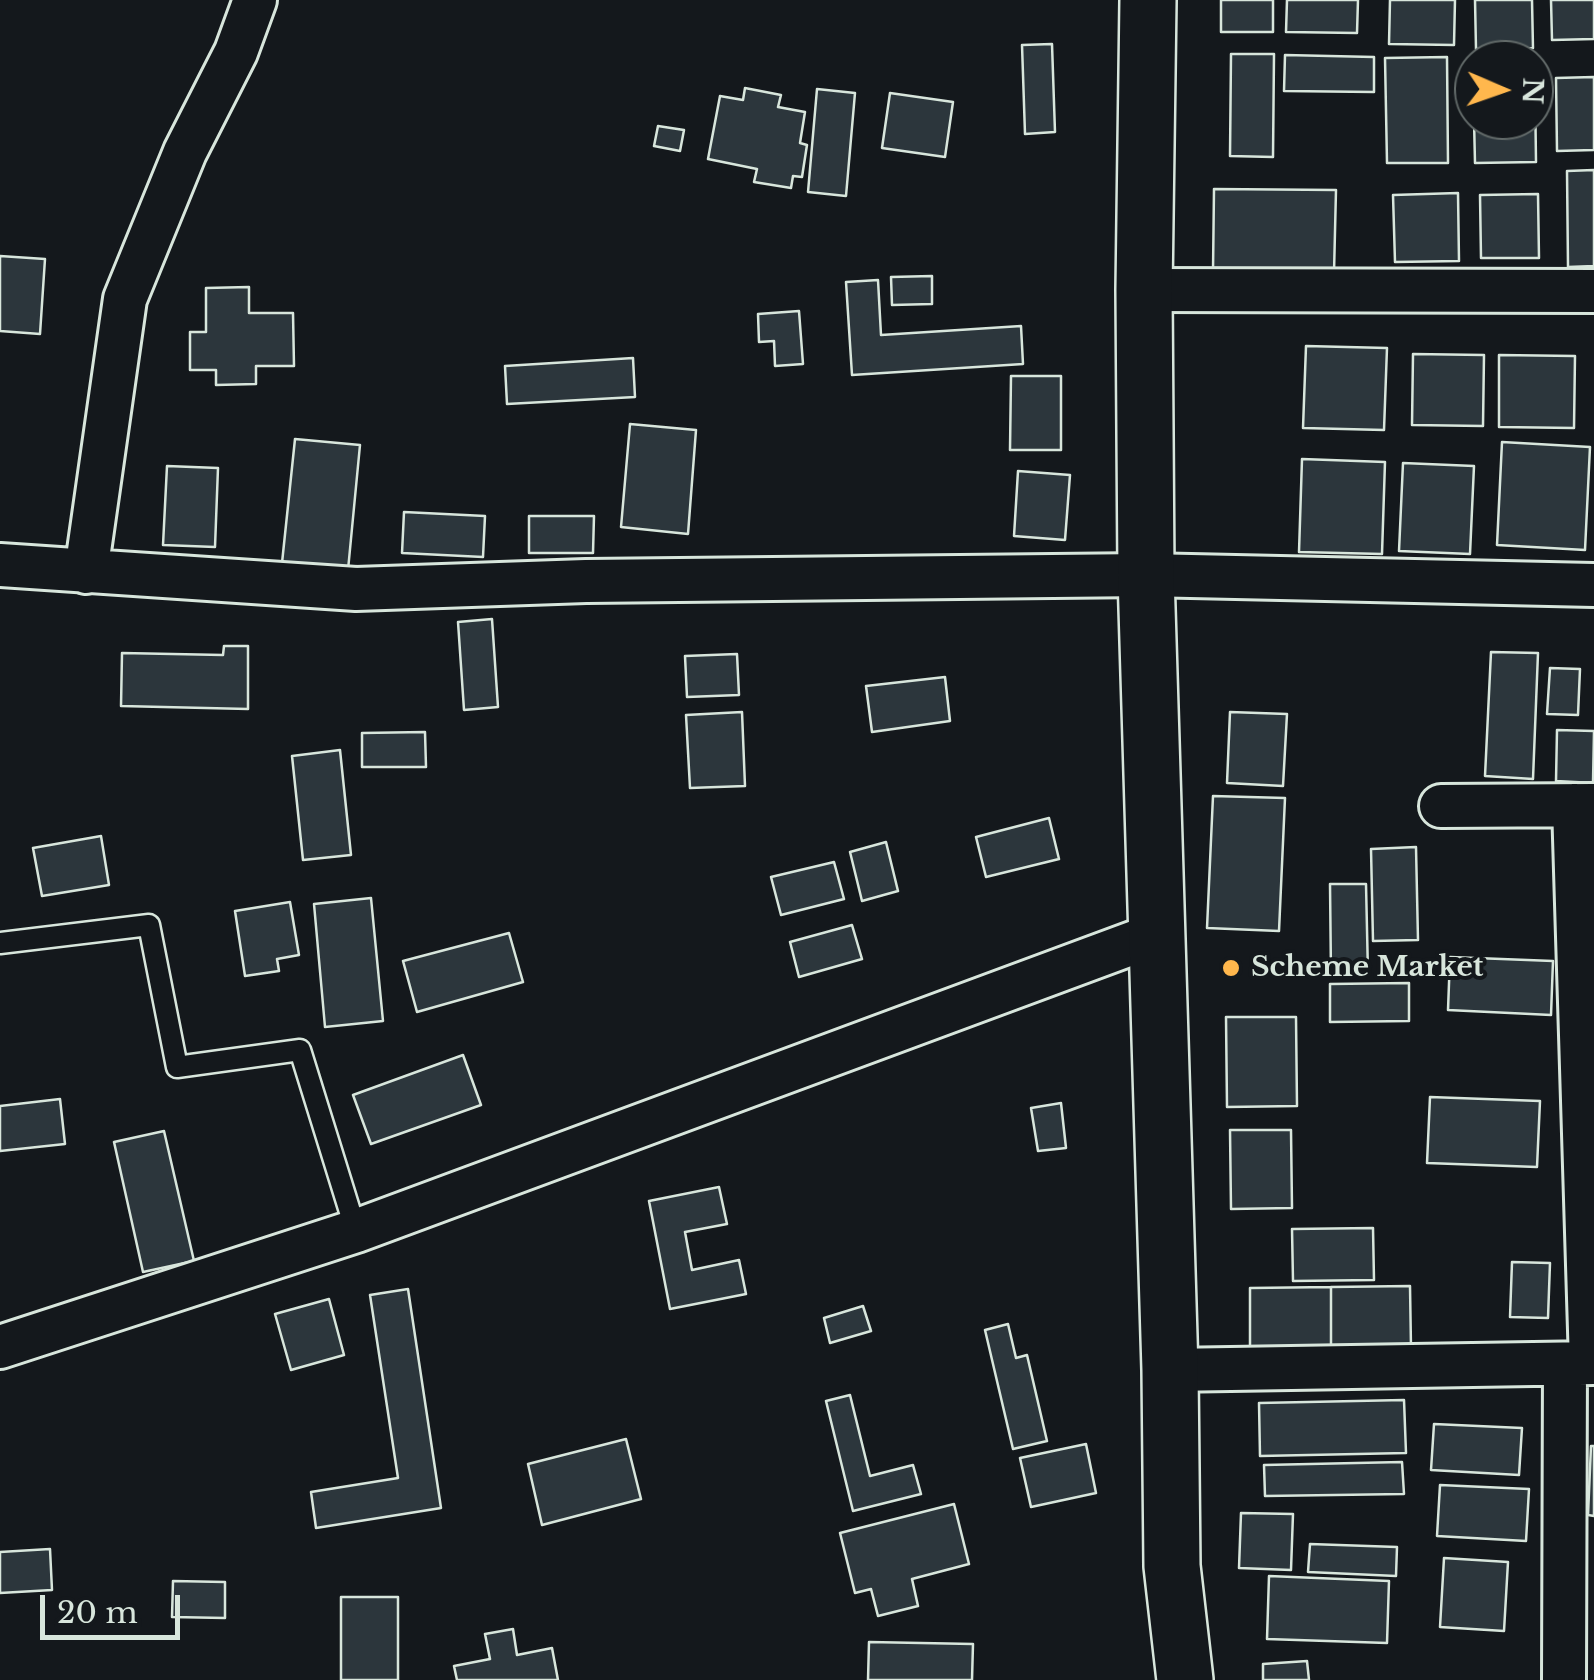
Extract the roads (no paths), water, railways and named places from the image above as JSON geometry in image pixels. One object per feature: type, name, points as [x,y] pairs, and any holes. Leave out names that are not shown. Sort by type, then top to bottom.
[{"type":"main road","points":[[1148,0],[1146,575],[1170,1370],[1172,1566],[1185,1680]]},
{"type":"street","points":[[86,572],[125,299],[185,152],[236,52],[255,0]]},
{"type":"street","points":[[1144,290],[1594,291]]},
{"type":"street","points":[[0,565],[356,589],[586,581],[1146,575],[1594,585]]},
{"type":"street","points":[[1441,806],[1584,805],[1583,1364],[1564,1680]]},
{"type":"street","points":[[0,1347],[356,1231],[1157,934]]},
{"type":"street","points":[[1170,1370],[1583,1364]]},
{"type":"lane","points":[[0,943],[148,925],[177,1067],[300,1050],[356,1231]]},
{"type":"place","name":"Scheme Market","points":[[1231,968]]}]
